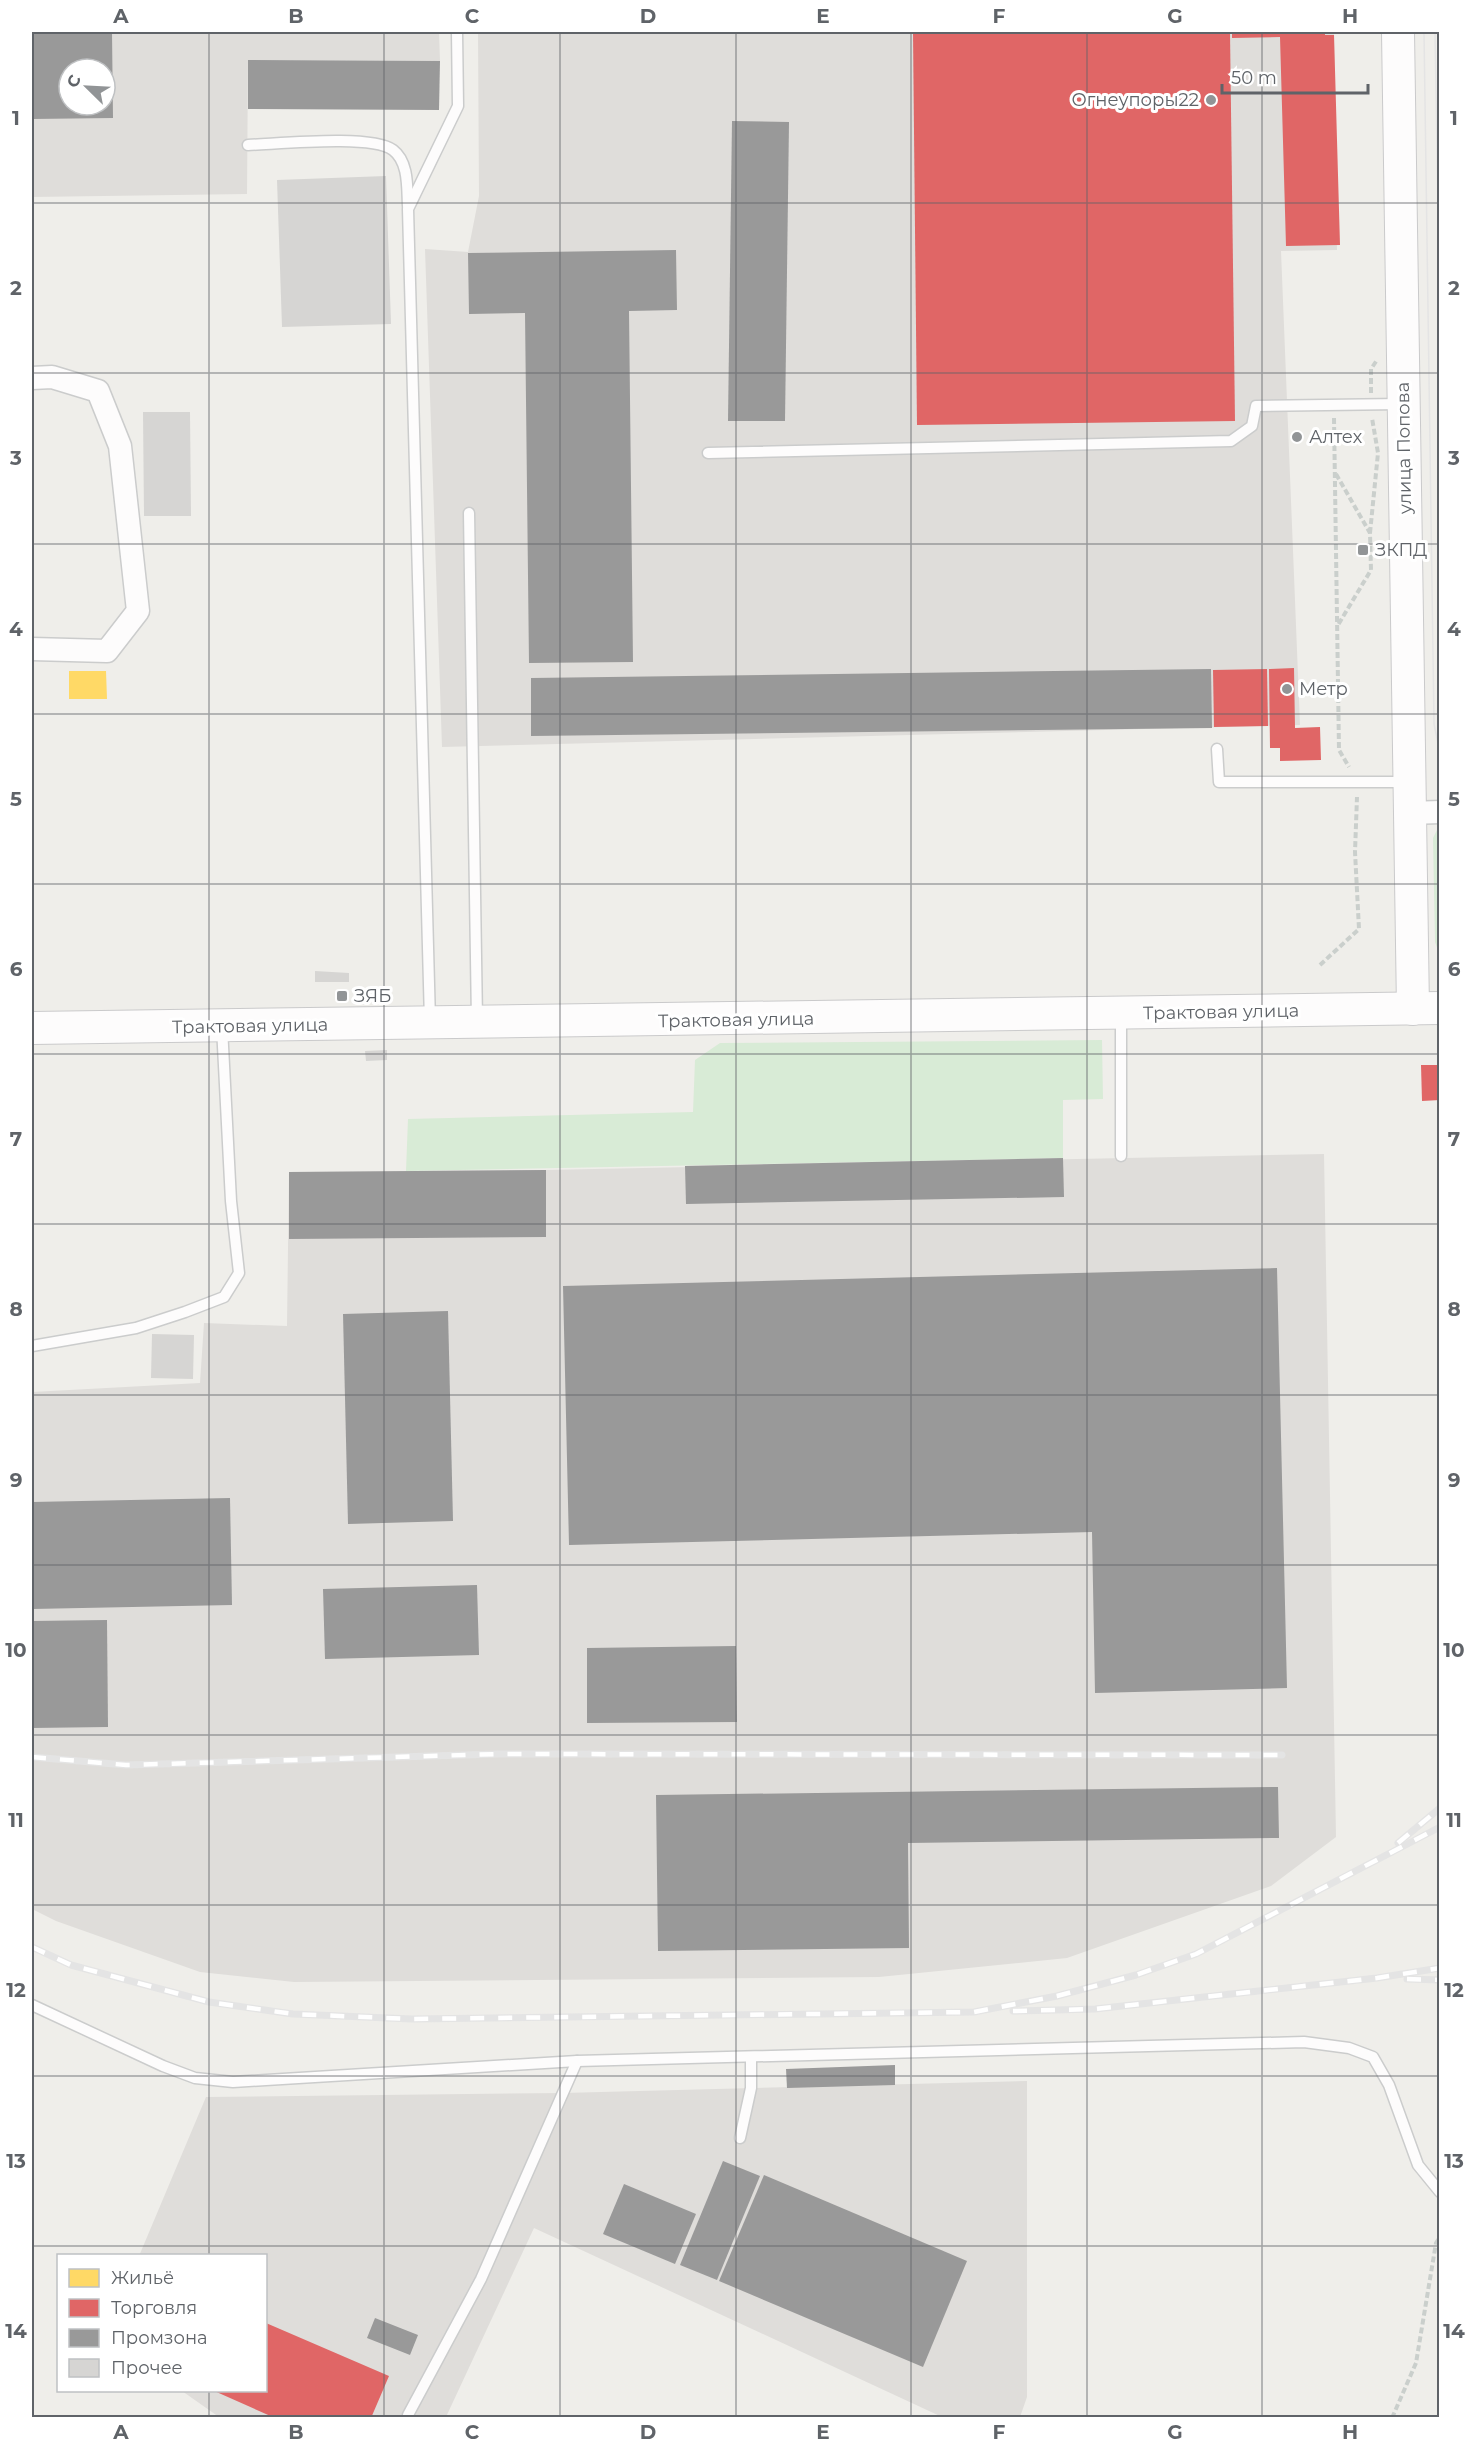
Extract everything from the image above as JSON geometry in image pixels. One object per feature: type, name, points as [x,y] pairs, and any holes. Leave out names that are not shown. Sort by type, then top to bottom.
[{"type":"main road","name":"улица Попова","points":[[1398,32],[1409,782],[1425,813],[1426,1009]]},
{"type":"main road","name":"Трактовая улица","points":[[32,1028],[477,1024],[1426,1009]]},
{"type":"street","points":[[32,378],[52,377],[98,391],[120,446],[138,611],[107,651],[32,650]]},
{"type":"lane","points":[[408,209],[458,106],[457,32]]},
{"type":"lane","points":[[248,145],[374,142],[394,150],[406,170],[431,1024]]},
{"type":"lane","points":[[708,453],[1231,441],[1252,426],[1256,406],[1404,404]]},
{"type":"lane","points":[[470,513],[477,1024]]},
{"type":"lane","points":[[1217,749],[1219,782],[1409,782]]},
{"type":"lane","points":[[1121,1014],[1121,1156]]},
{"type":"lane","points":[[32,1346],[136,1328],[185,1312],[224,1296],[239,1273],[231,1201],[222,1027]]},
{"type":"lane","points":[[32,2005],[162,2066],[195,2078],[233,2082],[577,2061],[1304,2042],[1349,2048],[1373,2057],[1389,2085],[1418,2165],[1440,2192]]},
{"type":"lane","points":[[740,2138],[751,2088],[751,2056]]},
{"type":"lane","points":[[408,2415],[481,2279],[577,2061]]},
{"type":"path","points":[[1337,626],[1371,570],[1370,533],[1378,453],[1372,428],[1371,369],[1377,359]]},
{"type":"path","points":[[1320,965],[1359,929],[1355,852],[1358,782],[1339,750],[1334,405]]},
{"type":"path","points":[[1335,472],[1370,533]]},
{"type":"path","points":[[1392,2418],[1416,2363],[1436,2243],[1440,2237]]},
{"type":"shaded area","points":[[32,32],[439,32],[440,61],[248,60],[247,194],[32,197]]},
{"type":"shaded area","points":[[478,32],[1334,32],[1337,250],[1281,251],[1300,725],[442,747],[425,249],[468,252],[479,196]]},
{"type":"shaded area","points":[[1324,1154],[1336,1837],[1271,1886],[1067,1958],[879,1977],[294,1982],[200,1972],[56,1921],[32,1909],[32,1392],[200,1383],[204,1323],[287,1326],[289,1172],[546,1170]]},
{"type":"shaded area","points":[[1027,2081],[1027,2397],[1020,2417],[942,2417],[534,2228],[446,2417],[219,2417],[183,2392],[267,2392],[267,2254],[140,2254],[206,2097],[563,2093]]},
{"type":"green space","points":[[1439,826],[1439,953],[1435,942],[1433,838]]},
{"type":"green space","points":[[1102,1040],[1103,1099],[1063,1100],[1063,1158],[406,1171],[408,1119],[693,1112],[695,1060],[720,1043]]},
{"type":"building: Жильё","points":[[69,671],[106,671],[107,699],[69,699]]},
{"type":"building: Торговля","points":[[913,32],[1230,32],[1235,421],[917,425]]},
{"type":"building: Торговля","points":[[1232,32],[1325,32],[1325,35],[1334,35],[1340,245],[1286,246],[1280,37],[1232,38]]},
{"type":"building: Торговля","points":[[1294,668],[1295,728],[1320,727],[1321,760],[1280,761],[1280,748],[1270,748],[1269,669]]},
{"type":"building: Торговля","points":[[1267,669],[1268,726],[1214,727],[1213,670]]},
{"type":"building: Торговля","points":[[1421,1065],[1440,1065],[1440,1100],[1422,1101]]},
{"type":"building: Торговля","points":[[267,2323],[389,2376],[371,2418],[275,2418],[216,2392],[267,2392]]},
{"type":"building: Промзона","points":[[32,32],[112,32],[112,57],[57,57],[57,117],[113,118],[32,119]]},
{"type":"building: Промзона","points":[[248,60],[440,61],[439,110],[248,109]]},
{"type":"building: Промзона","points":[[732,121],[789,122],[785,421],[728,421]]},
{"type":"building: Промзона","points":[[676,250],[677,310],[629,311],[633,662],[529,663],[525,313],[469,314],[468,253]]},
{"type":"building: Промзона","points":[[1211,669],[1212,728],[531,736],[531,678]]},
{"type":"building: Промзона","points":[[1063,1158],[1064,1197],[686,1204],[685,1166]]},
{"type":"building: Промзона","points":[[546,1170],[546,1237],[289,1239],[289,1172]]},
{"type":"building: Промзона","points":[[1277,1268],[1287,1688],[1095,1693],[1092,1532],[569,1545],[563,1286]]},
{"type":"building: Промзона","points":[[448,1311],[453,1521],[348,1524],[343,1314]]},
{"type":"building: Промзона","points":[[230,1498],[232,1605],[32,1609],[32,1502]]},
{"type":"building: Промзона","points":[[477,1585],[479,1655],[325,1659],[323,1589]]},
{"type":"building: Промзона","points":[[107,1620],[108,1727],[32,1728],[32,1621]]},
{"type":"building: Промзона","points":[[736,1646],[737,1722],[587,1723],[587,1648]]},
{"type":"building: Промзона","points":[[1278,1787],[1279,1838],[908,1843],[909,1948],[658,1951],[656,1795]]},
{"type":"building: Промзона","points":[[895,2065],[895,2085],[787,2088],[786,2069]]},
{"type":"building: Промзона","points":[[723,2161],[760,2176],[717,2280],[680,2265]]},
{"type":"building: Промзона","points":[[764,2175],[967,2261],[923,2367],[719,2281]]},
{"type":"building: Промзона","points":[[624,2184],[696,2214],[675,2264],[603,2234]]},
{"type":"building: Промзона","points":[[375,2318],[418,2335],[410,2355],[367,2338]]},
{"type":"building: Прочее","points":[[386,176],[391,324],[282,327],[277,180]]},
{"type":"building: Прочее","points":[[143,412],[190,412],[191,516],[144,516]]},
{"type":"building: Прочее","points":[[315,971],[349,973],[349,982],[315,982]]},
{"type":"building: Прочее","points":[[387,1050],[387,1060],[366,1061],[365,1051]]},
{"type":"building: Прочее","points":[[152,1334],[194,1335],[193,1379],[151,1378]]},
{"type":"tram line","points":[[1424,32],[1434,724],[1440,753]]},
{"type":"tram line","points":[[1435,32],[1440,325]]},
{"type":"railway","points":[[32,1757],[126,1765],[498,1754],[1282,1755]]},
{"type":"railway","points":[[1398,1843],[1440,1808]]},
{"type":"railway","points":[[32,1947],[71,1965],[209,2002],[293,2014],[412,2019],[974,2012],[1057,1996],[1136,1975],[1196,1954],[1440,1827]]},
{"type":"railway","points":[[1013,2011],[1095,2009],[1377,1978],[1440,1968]]},
{"type":"railway","points":[[1407,1979],[1440,1980]]},
{"type":"place","name":"Огнеупоры22","points":[[1211,100]]},
{"type":"place","name":"Алтех","points":[[1297,437]]},
{"type":"place","name":"ЗКПД","points":[[1363,550]]},
{"type":"place","name":"Метр","points":[[1287,689]]},
{"type":"place","name":"ЗЯБ","points":[[342,996]]}]
